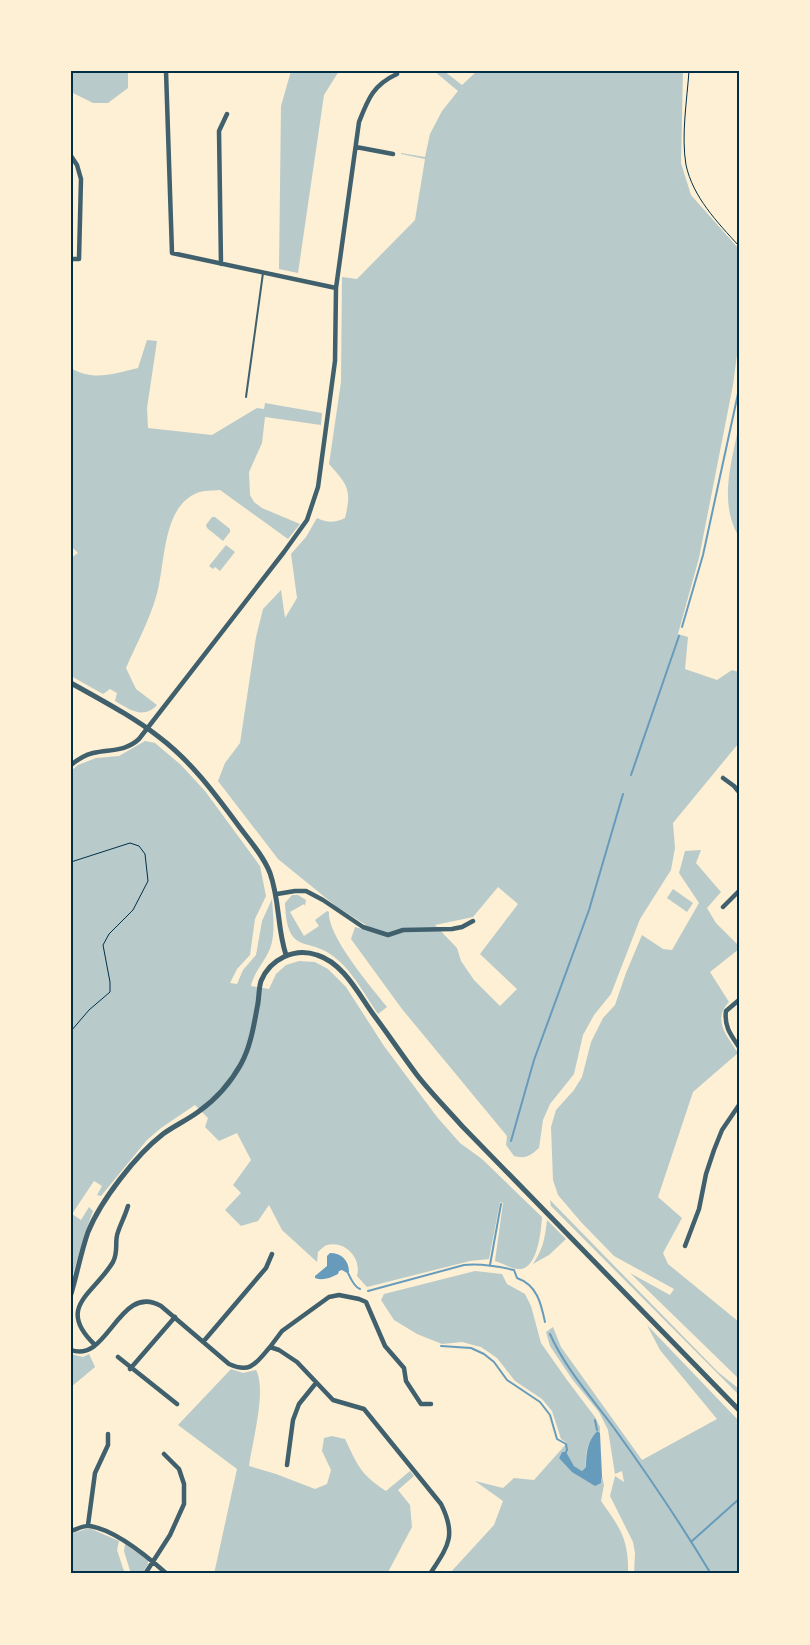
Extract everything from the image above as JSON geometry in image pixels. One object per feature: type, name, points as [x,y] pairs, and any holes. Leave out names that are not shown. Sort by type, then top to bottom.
[{"type":"street","points":[[166,71],[172,253],[336,288]]},
{"type":"street","points":[[71,765],[91,753],[115,751],[132,746],[307,520],[318,487],[335,361],[336,288],[360,122],[366,103],[373,90],[386,79],[397,74]]},
{"type":"street","points":[[221,264],[219,131],[227,114]]},
{"type":"street","points":[[356,148],[393,154]]},
{"type":"street","points":[[71,156],[81,179],[79,259],[71,259]]},
{"type":"street","points":[[71,683],[161,738],[188,764],[222,804],[262,857],[269,871],[277,894],[282,945],[286,955]]},
{"type":"street","points":[[723,778],[739,792]]},
{"type":"street","points":[[277,894],[295,890],[306,891],[324,900],[363,927],[388,935],[403,930],[452,929],[462,927],[473,921]]},
{"type":"street","points":[[723,907],[739,891]]},
{"type":"street","points":[[71,1294],[88,1234],[103,1204],[120,1180],[148,1148],[163,1134],[199,1111],[228,1084],[248,1049],[261,981],[269,968],[286,955],[302,952],[317,955],[331,962],[347,978],[419,1077],[462,1126],[739,1410]]},
{"type":"street","points":[[739,1000],[726,1011],[725,1022],[729,1033],[739,1047]]},
{"type":"street","points":[[685,1246],[700,1209],[706,1174],[714,1150],[722,1130],[739,1104]]},
{"type":"street","points":[[95,1345],[77,1322],[76,1314],[86,1296],[112,1263],[117,1253],[117,1232],[128,1206]]},
{"type":"street","points":[[203,1342],[266,1268],[272,1254]]},
{"type":"street","points":[[71,1350],[77,1352],[90,1350],[133,1304],[141,1301],[155,1302],[175,1317],[228,1364],[240,1368],[250,1367],[258,1361],[282,1331],[329,1297],[339,1295],[359,1298],[366,1302],[386,1346],[404,1368],[406,1381],[421,1404],[431,1404]]},
{"type":"street","points":[[130,1369],[175,1317]]},
{"type":"street","points":[[270,1347],[279,1350],[298,1362],[333,1400],[364,1409],[441,1504],[448,1518],[449,1533],[447,1547],[430,1574]]},
{"type":"street","points":[[118,1358],[177,1404]]},
{"type":"street","points":[[287,1466],[294,1420],[299,1404],[316,1383]]},
{"type":"street","points":[[88,1525],[95,1473],[108,1445],[108,1434]]},
{"type":"street","points":[[145,1574],[170,1535],[184,1504],[184,1484],[179,1469],[164,1454]]},
{"type":"street","points":[[71,1531],[88,1525],[104,1530],[124,1541],[168,1574]]},
{"type":"lane","points":[[246,397],[263,273]]},
{"type":"path","points":[[689,71],[685,141],[686,165],[697,194],[712,215],[739,246]]},
{"type":"path","points":[[71,862],[130,843],[140,846],[145,854],[148,881],[133,910],[109,934],[103,945],[110,992],[89,1010],[71,1031]]},
{"type":"shaded area","points":[[71,71],[128,71],[128,88],[108,103],[93,103],[71,92]]},
{"type":"shaded area","points":[[291,71],[339,71],[324,95],[298,273],[279,269],[281,106]]},
{"type":"shaded area","points":[[434,71],[444,71],[462,85],[477,71],[683,71],[681,163],[691,195],[739,249],[739,340],[733,385],[699,558],[678,634],[688,637],[685,669],[717,680],[732,670],[739,672],[738,744],[673,823],[675,848],[671,870],[640,919],[611,994],[594,1015],[583,1035],[574,1074],[550,1104],[543,1120],[539,1148],[525,1157],[514,1156],[506,1145],[507,1136],[402,1009],[351,939],[355,927],[382,935],[337,907],[278,859],[218,781],[225,763],[240,743],[256,637],[263,609],[281,590],[285,618],[297,598],[291,554],[306,537],[317,518],[331,522],[345,518],[348,501],[347,488],[329,464],[341,382],[342,277],[357,279],[415,220],[425,159],[401,153],[425,157],[430,134],[442,111],[458,91]],"holes":[[[498,887],[518,904],[480,954],[517,989],[500,1006],[474,980],[461,961],[457,948],[435,925],[473,917]]]},
{"type":"shaded area","points":[[147,340],[157,341],[147,408],[148,428],[212,435],[257,408],[264,409],[265,403],[322,413],[321,425],[265,417],[262,443],[249,472],[250,495],[254,502],[262,508],[300,524],[288,539],[220,490],[197,493],[185,500],[177,511],[167,539],[156,597],[126,668],[136,689],[157,705],[146,712],[136,712],[115,701],[117,693],[110,689],[103,694],[71,676],[71,558],[78,553],[71,546],[71,368],[88,375],[104,375],[138,368]]},
{"type":"shaded area","points":[[739,424],[739,537],[729,510],[728,482]]},
{"type":"shaded area","points":[[212,517],[215,517],[230,529],[230,532],[223,541],[207,528],[206,525]]},
{"type":"shaded area","points":[[226,545],[235,552],[220,571],[215,567],[213,569],[209,566]]},
{"type":"shaded area","points":[[145,741],[155,743],[181,765],[205,791],[260,866],[266,896],[255,919],[250,955],[237,969],[230,983],[237,984],[243,970],[256,955],[262,921],[272,899],[273,939],[267,956],[254,976],[251,986],[269,989],[276,974],[286,965],[299,961],[315,962],[328,969],[346,987],[384,1046],[437,1117],[460,1143],[482,1159],[542,1217],[537,1249],[530,1264],[524,1268],[517,1269],[495,1261],[503,1203],[500,1202],[489,1259],[470,1261],[367,1287],[357,1276],[357,1263],[351,1252],[340,1245],[327,1245],[318,1252],[317,1262],[282,1230],[269,1205],[258,1221],[241,1226],[225,1210],[241,1193],[233,1185],[251,1160],[237,1133],[219,1141],[205,1127],[208,1118],[195,1105],[147,1140],[101,1196],[97,1195],[102,1186],[94,1181],[72,1214],[81,1220],[89,1207],[93,1211],[71,1281],[71,771],[78,765],[96,758],[119,756]]},
{"type":"shaded area","points":[[701,850],[696,863],[721,892],[707,908],[716,923],[739,946],[739,949],[710,972],[729,1002],[724,1009],[721,1022],[738,1053],[693,1092],[658,1197],[682,1218],[663,1253],[668,1264],[739,1322],[739,1379],[630,1273],[670,1295],[674,1289],[614,1256],[558,1195],[553,1180],[551,1127],[556,1110],[574,1090],[582,1077],[591,1042],[603,1018],[615,1005],[642,935],[663,949],[672,950],[699,903],[679,873],[685,851]]},
{"type":"shaded area","points":[[673,889],[693,903],[687,912],[667,898]]},
{"type":"shaded area","points":[[292,895],[298,895],[306,900],[305,906],[304,904],[290,912],[304,936],[319,926],[315,920],[327,911],[329,912],[330,922],[343,948],[387,1007],[378,1014],[355,979],[339,961],[319,948],[295,939],[290,932],[285,903]]},
{"type":"shaded area","points":[[550,1200],[718,1372],[739,1389],[739,1395],[551,1206]]},
{"type":"shaded area","points":[[547,1220],[566,1239],[549,1255],[533,1264],[543,1243]]},
{"type":"shaded area","points":[[475,1271],[502,1274],[507,1284],[525,1294],[531,1306],[541,1343],[595,1417],[600,1427],[600,1433],[597,1431],[589,1444],[586,1453],[586,1467],[582,1471],[574,1466],[565,1452],[562,1452],[559,1458],[601,1483],[602,1476],[604,1485],[601,1501],[618,1527],[625,1543],[628,1574],[449,1574],[494,1525],[503,1501],[475,1481],[503,1488],[514,1478],[534,1480],[567,1443],[561,1439],[552,1411],[542,1399],[515,1381],[497,1358],[481,1347],[462,1342],[442,1344],[417,1334],[394,1320],[381,1300],[384,1294]]},
{"type":"shaded area","points":[[647,1325],[739,1421],[739,1574],[634,1574],[635,1553],[633,1542],[610,1496],[615,1476],[624,1482],[622,1471],[615,1474],[608,1430],[599,1412],[572,1379],[550,1346],[546,1332],[553,1327],[561,1347],[642,1460],[717,1419],[660,1350]]},
{"type":"shaded area","points":[[71,1354],[83,1357],[89,1354],[95,1367],[71,1387]]},
{"type":"shaded area","points":[[231,1369],[243,1373],[256,1370],[259,1379],[258,1417],[249,1466],[315,1489],[327,1484],[331,1470],[322,1451],[324,1438],[332,1436],[345,1439],[361,1469],[370,1480],[386,1491],[410,1471],[414,1476],[398,1490],[410,1505],[412,1527],[387,1574],[214,1574],[237,1469],[178,1425]]},
{"type":"shaded area","points":[[89,1528],[119,1541],[117,1550],[125,1574],[71,1574],[71,1534]]},
{"type":"shaded area","points":[[125,1544],[148,1560],[148,1564],[142,1574],[131,1574],[124,1551]]},
{"type":"water","points":[[330,1253],[338,1254],[344,1258],[348,1264],[349,1272],[347,1273],[342,1270],[329,1278],[315,1278],[327,1266],[327,1256]]},
{"type":"water","points":[[597,1431],[600,1433],[602,1476],[601,1483],[595,1486],[572,1472],[559,1458],[562,1452],[566,1452],[574,1466],[582,1471],[586,1467],[589,1444]]},
{"type":"waterway","points":[[682,627],[703,555],[739,389]]},
{"type":"waterway","points":[[631,775],[679,636]]},
{"type":"waterway","points":[[511,1141],[534,1060],[589,910],[623,794]]},
{"type":"waterway","points":[[490,1265],[501,1204]]},
{"type":"waterway","points":[[368,1291],[464,1265],[495,1266],[514,1270],[517,1278],[524,1281],[534,1290],[540,1302],[545,1322]]},
{"type":"waterway","points":[[348,1273],[354,1285],[360,1289]]},
{"type":"waterway","points":[[550,1334],[571,1371],[652,1482],[711,1574]]},
{"type":"waterway","points":[[441,1346],[471,1348],[484,1354],[494,1362],[507,1380],[540,1402],[550,1415],[557,1439],[566,1444],[566,1452]]},
{"type":"waterway","points":[[595,1420],[597,1430]]},
{"type":"waterway","points":[[692,1541],[739,1499]]}]
